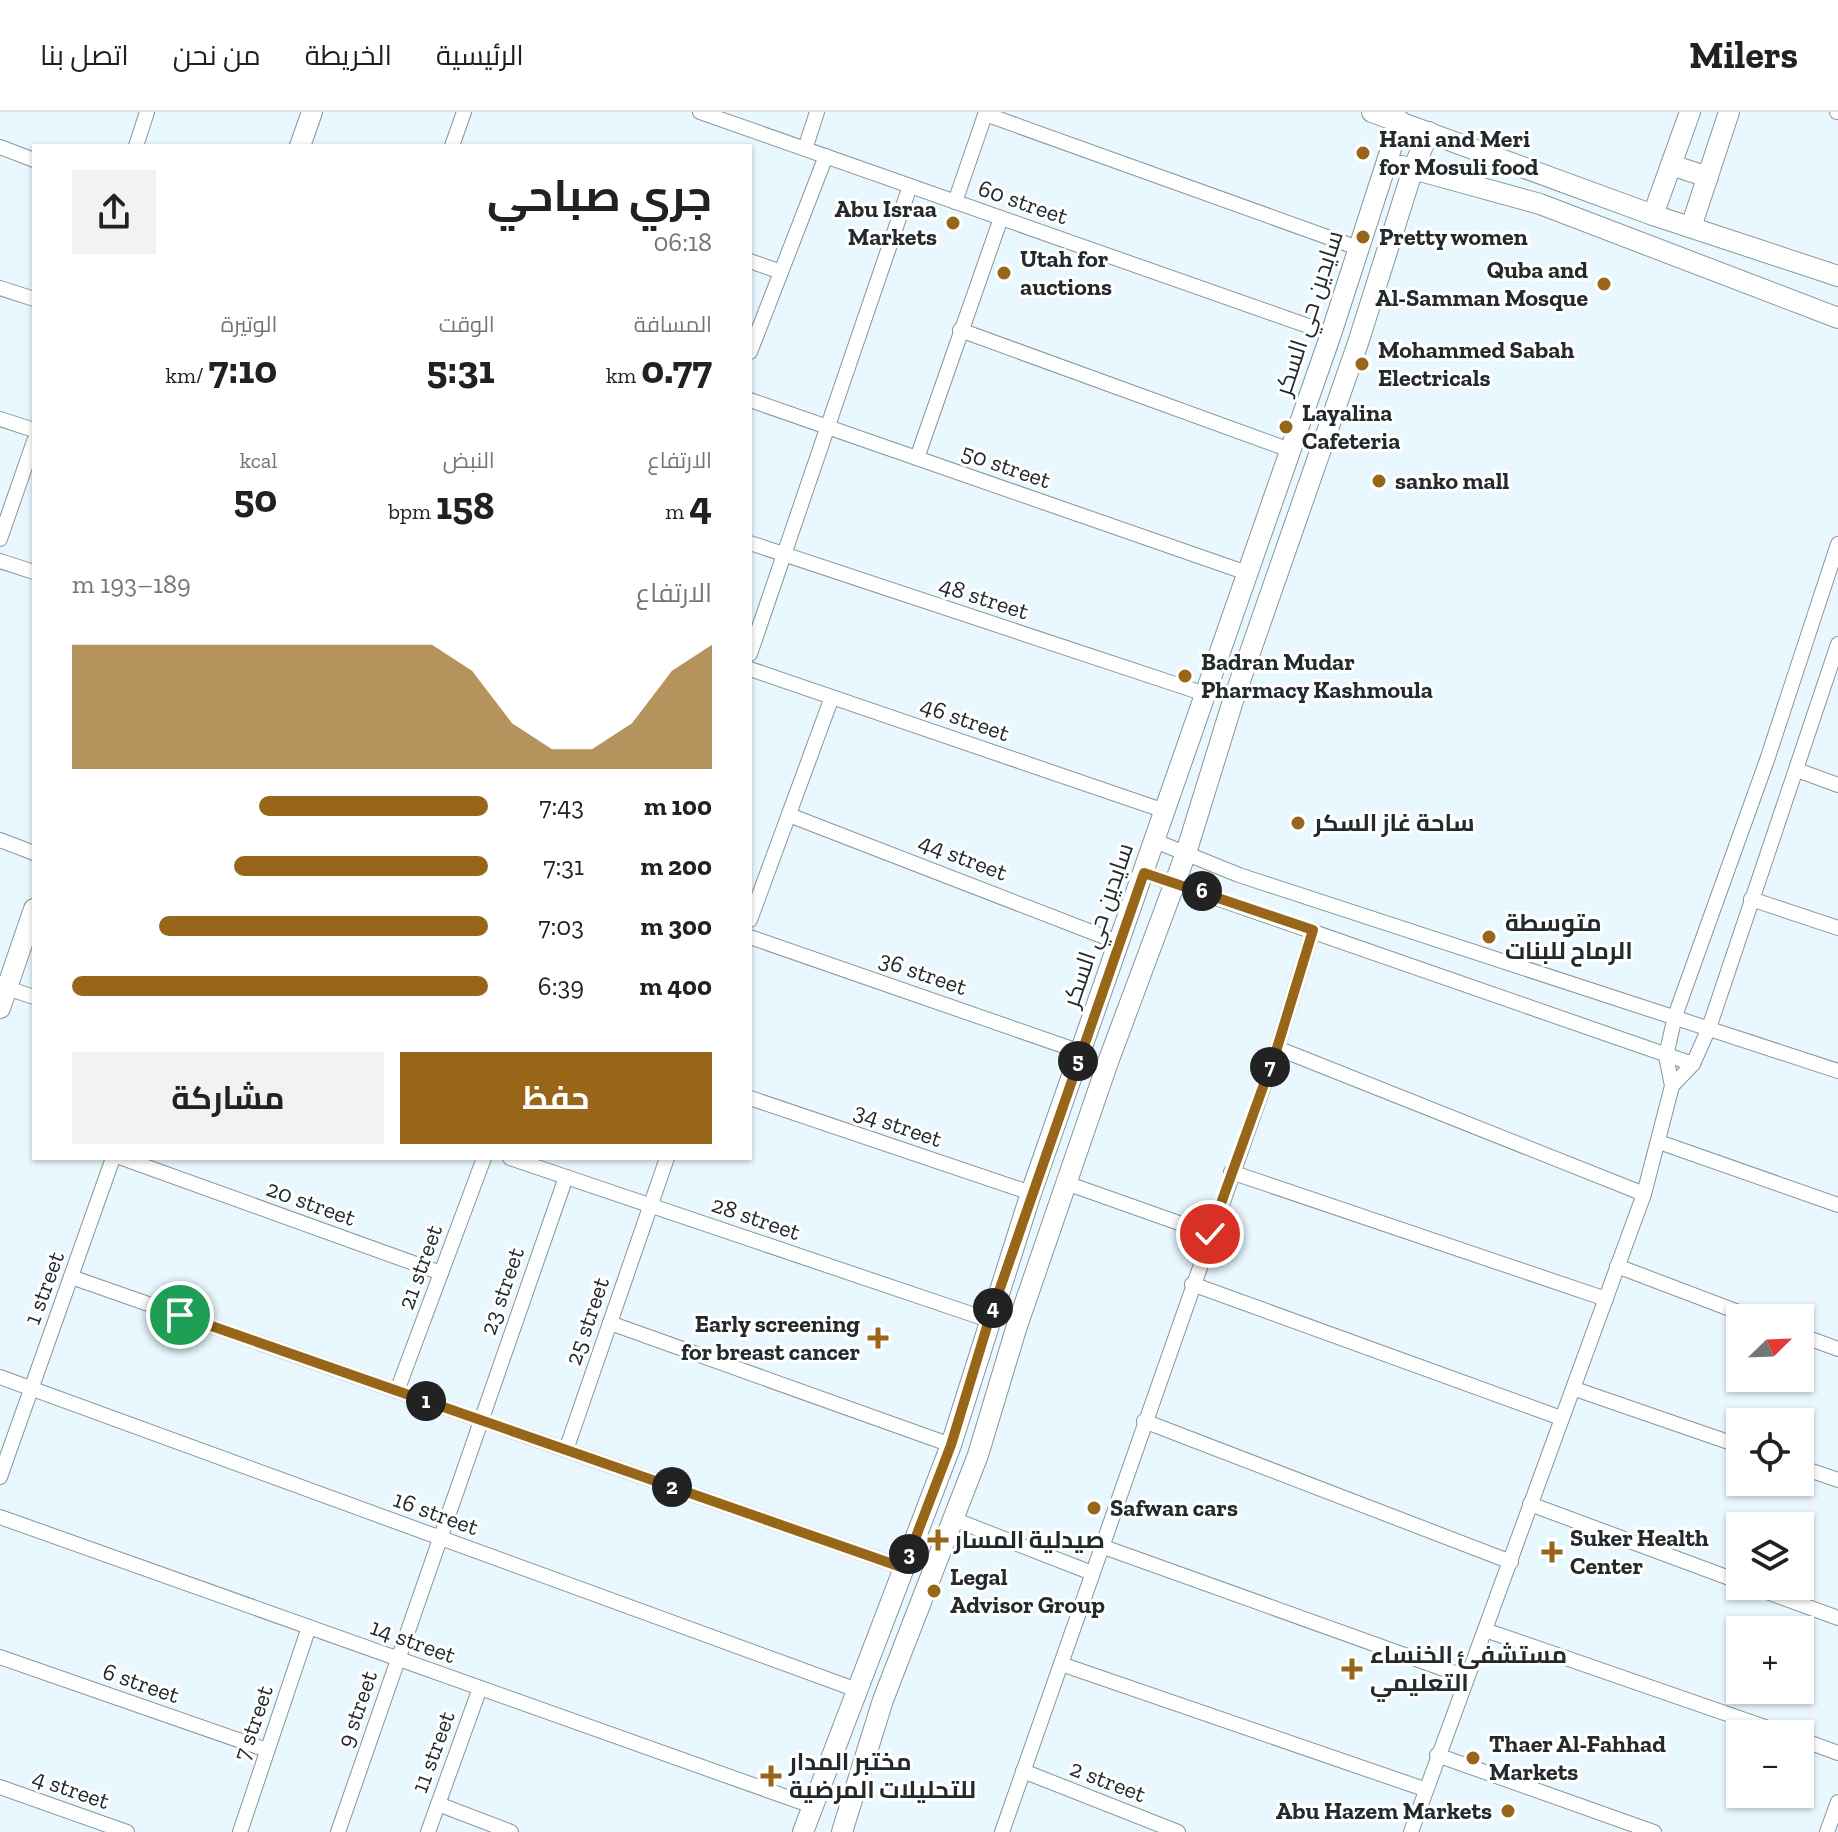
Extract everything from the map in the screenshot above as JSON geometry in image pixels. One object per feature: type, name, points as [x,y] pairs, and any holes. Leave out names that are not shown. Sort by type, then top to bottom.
[{"type":"street","points":[[137,144],[147,112]]},
{"type":"street","points":[[453,144],[464,112]]},
{"type":"street","name":"60 street","points":[[700,112],[1331,334]]},
{"type":"street","points":[[805,149],[817,112]]},
{"type":"street","points":[[1372,112],[1653,215],[1838,276]]},
{"type":"street","points":[[1653,215],[1690,112]]},
{"type":"street","points":[[1691,227],[1729,112]]},
{"type":"street","points":[[300,144],[308,113]]},
{"type":"street","points":[[955,202],[986,113],[1358,248]]},
{"type":"street","name":"سايدين حي السكر","points":[[803,1832],[951,1445],[1031,1193],[1331,334],[1400,121]]},
{"type":"street","points":[[842,1832],[883,1700],[978,1455],[1016,1329],[1066,1183],[1186,853],[1232,704],[1358,343],[1413,169],[1429,132]]},
{"type":"street","points":[[0,147],[32,159]]},
{"type":"street","points":[[752,347],[826,156]]},
{"type":"street","points":[[1386,162],[1540,204],[1838,318]]},
{"type":"street","points":[[1671,165],[1708,177]]},
{"type":"street","points":[[752,648],[910,186]]},
{"type":"street","points":[[917,458],[1001,218]]},
{"type":"street","points":[[752,262],[781,272]]},
{"type":"street","points":[[0,288],[32,298]]},
{"type":"street","points":[[960,330],[1290,450]]},
{"type":"street","name":"50 street","points":[[752,401],[1247,573]]},
{"type":"street","points":[[0,419],[32,429]]},
{"type":"street","points":[[0,539],[32,447]]},
{"type":"street","name":"48 street","points":[[752,544],[1205,694]]},
{"type":"street","points":[[1411,1832],[1424,1789],[1511,1562],[1561,1418],[1575,1389],[1644,1194],[1672,1086],[1666,1056],[1675,1016],[1767,760],[1838,544]]},
{"type":"street","points":[[0,561],[32,571]]},
{"type":"street","points":[[1672,1086],[1693,1064],[1709,1028],[1751,899],[1835,665],[1838,644]]},
{"type":"street","name":"46 street","points":[[752,670],[1165,811]]},
{"type":"street","points":[[752,915],[832,697]]},
{"type":"street","points":[[1797,770],[1838,785]]},
{"type":"street","name":"44 street","points":[[789,815],[1120,943]]},
{"type":"street","points":[[0,840],[32,852]]},
{"type":"street","points":[[1155,841],[1239,875],[1838,1071]]},
{"type":"street","points":[[1144,873],[1693,1064]]},
{"type":"street","points":[[1751,899],[1838,928]]},
{"type":"street","points":[[0,1008],[32,915]]},
{"type":"street","points":[[1002,1832],[1277,1048],[1313,930]]},
{"type":"street","name":"36 street","points":[[752,938],[1081,1052]]},
{"type":"street","points":[[7,988],[32,996]]},
{"type":"street","points":[[1277,1048],[1644,1194]]},
{"type":"street","name":"34 street","points":[[752,1099],[1031,1193]]},
{"type":"street","points":[[1659,1142],[1838,1205]]},
{"type":"street","name":"1 street","points":[[0,1477],[112,1160]]},
{"type":"street","name":"20 street","points":[[128,1160],[441,1273]]},
{"type":"street","name":"21 street","points":[[397,1391],[483,1160]]},
{"type":"street","name":"28 street","points":[[521,1160],[989,1320]]},
{"type":"street","name":"25 street","points":[[566,1450],[666,1160]]},
{"type":"street","points":[[1231,1172],[1606,1299]]},
{"type":"street","name":"23 street","points":[[480,1420],[566,1177]]},
{"type":"street","points":[[1066,1183],[1210,1234]]},
{"type":"street","points":[[1617,1266],[1726,1307]]},
{"type":"street","points":[[71,1277],[904,1568]]},
{"type":"street","points":[[1192,1284],[1561,1418]]},
{"type":"street","points":[[610,1323],[951,1445]]},
{"type":"street","points":[[1814,1340],[1838,1349]]},
{"type":"street","name":"16 street","points":[[0,1377],[857,1690]]},
{"type":"street","points":[[1575,1389],[1726,1441]]},
{"type":"street","name":"9 street","points":[[338,1832],[480,1420]]},
{"type":"street","points":[[1144,1421],[1511,1562]]},
{"type":"street","points":[[1814,1472],[1838,1480]]},
{"type":"street","points":[[1530,1504],[1726,1577]]},
{"type":"street","name":"14 street","points":[[0,1517],[812,1806]]},
{"type":"street","points":[[953,1519],[1092,1573]]},
{"type":"street","points":[[1101,1546],[1466,1677]]},
{"type":"street","points":[[1789,1600],[1838,1618]]},
{"type":"street","name":"7 street","points":[[240,1832],[309,1627]]},
{"type":"street","points":[[1485,1630],[1745,1720]]},
{"type":"street","name":"6 street","points":[[0,1657],[267,1750]]},
{"type":"street","points":[[1061,1664],[1424,1789]]},
{"type":"street","name":"11 street","points":[[428,1832],[480,1688]]},
{"type":"street","points":[[1814,1744],[1838,1753]]},
{"type":"street","points":[[1437,1755],[1654,1832]]},
{"type":"street","name":"2 street","points":[[1023,1771],[1178,1832]]},
{"type":"street","name":"4 street","points":[[0,1787],[127,1832]]},
{"type":"street","points":[[1827,1832],[1838,1802]]},
{"type":"street","points":[[438,1804],[511,1832]]},
{"type":"place","name":"Hani and Meri for Mosuli food","points":[[1363,153]]},
{"type":"place","name":"Abu Israa Markets","points":[[953,223]]},
{"type":"place","name":"Pretty women","points":[[1363,237]]},
{"type":"place","name":"Utah for auctions","points":[[1004,273]]},
{"type":"place","name":"Quba and Al-Samman Mosque","points":[[1604,284]]},
{"type":"place","name":"Mohammed Sabah Electricals","points":[[1362,364]]},
{"type":"place","name":"Layalina Cafeteria","points":[[1286,427]]},
{"type":"place","name":"sanko mall","points":[[1379,481]]},
{"type":"place","name":"Badran Mudar Pharmacy Kashmoula","points":[[1185,676]]},
{"type":"place","name":"ساحة غاز السكر","points":[[1298,823]]},
{"type":"place","name":"متوسطة الرماح للبنات","points":[[1489,937]]},
{"type":"place","name":"Early screening for breast cancer","points":[[878,1338]]},
{"type":"place","name":"Safwan cars","points":[[1094,1508]]},
{"type":"place","name":"صيدلية المسار","points":[[938,1540]]},
{"type":"place","name":"Suker Health Center","points":[[1552,1552]]},
{"type":"place","name":"Legal Advisor Group","points":[[934,1591]]},
{"type":"place","name":"مستشفئ الخنساء التعليمي","points":[[1352,1669]]},
{"type":"place","name":"Thaer Al-Fahhad Markets","points":[[1473,1758]]},
{"type":"place","name":"مختبر المدار للتحليلات المرضية","points":[[771,1776]]},
{"type":"place","name":"Abu Hazem Markets","points":[[1508,1811]]},
{"type":"route","points":[[180,1315],[904,1568],[951,1445],[1031,1193],[1144,873],[1313,930],[1277,1048],[1210,1234]]}]
